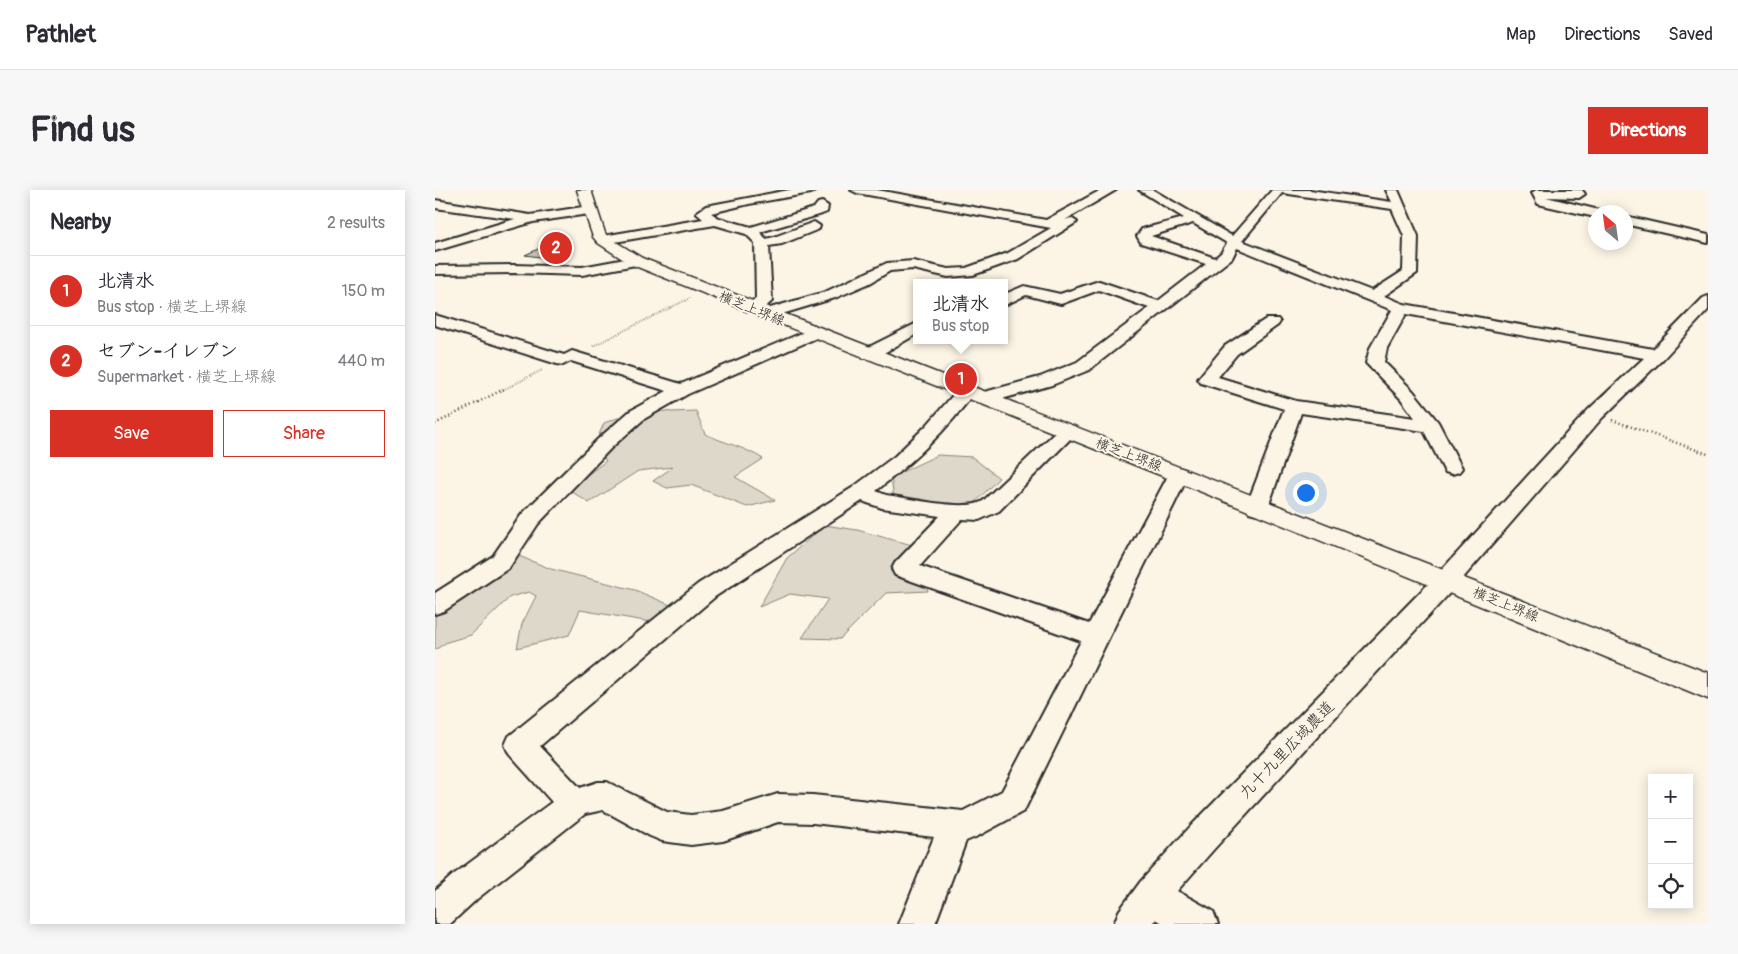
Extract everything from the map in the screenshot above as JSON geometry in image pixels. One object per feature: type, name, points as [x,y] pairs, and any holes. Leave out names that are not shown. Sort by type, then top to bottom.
[{"type":"main road","points":[[586,200],[594,225],[603,240]]},
{"type":"main road","name":"横芝上堺線","points":[[603,240],[636,261],[758,311],[1179,474],[1257,507],[1447,580],[1708,686]]},
{"type":"street","points":[[811,190],[771,196],[702,213],[756,230],[818,211],[823,209],[822,206]]},
{"type":"street","points":[[857,190],[1060,224]]},
{"type":"street","points":[[758,311],[829,295],[865,280],[887,267],[913,265],[948,273],[968,272],[1013,256],[1053,233],[1060,224],[1110,190]]},
{"type":"street","points":[[1145,190],[1226,253]]},
{"type":"street","points":[[574,804],[520,745],[707,590],[861,493],[902,460],[934,429],[975,394],[1046,381],[1083,366],[1226,253],[1278,190]]},
{"type":"street","points":[[1285,190],[1397,206]]},
{"type":"street","points":[[1372,298],[1410,273],[1411,236],[1392,190]]},
{"type":"street","points":[[1576,190],[1579,194],[1538,193],[1542,201],[1588,211]]},
{"type":"street","points":[[751,191],[771,196],[795,218]]},
{"type":"street","points":[[435,247],[586,200]]},
{"type":"street","points":[[435,204],[532,218]]},
{"type":"street","points":[[603,240],[721,220]]},
{"type":"street","points":[[762,243],[777,241],[829,220]]},
{"type":"street","points":[[1633,222],[1708,239]]},
{"type":"street","points":[[1191,226],[1174,224],[1147,232],[1144,236],[1146,240],[1154,243],[1226,253],[1400,308],[1657,355]]},
{"type":"street","points":[[756,230],[762,243],[764,301],[758,311]]},
{"type":"street","points":[[1212,246],[1226,253]]},
{"type":"street","points":[[435,270],[582,271],[636,261]]},
{"type":"street","points":[[1008,298],[1024,290],[1061,299],[1099,286],[1159,306]]},
{"type":"street","name":"九十九里広域農道","points":[[1132,924],[1153,892],[1202,838],[1447,580],[1595,414],[1657,355],[1708,300]]},
{"type":"street","points":[[1400,308],[1397,318],[1375,353],[1375,363],[1407,395],[1431,426],[1452,468]]},
{"type":"street","points":[[435,320],[682,390]]},
{"type":"street","points":[[1272,322],[1231,350],[1207,379],[1294,406],[1431,426]]},
{"type":"street","points":[[869,354],[913,330]]},
{"type":"street","points":[[435,605],[501,562],[530,519],[605,443],[637,415],[682,390],[815,333]]},
{"type":"street","points":[[1257,507],[1294,406]]},
{"type":"street","points":[[861,493],[882,501],[956,512],[979,513],[991,506],[1068,431]]},
{"type":"street","points":[[435,914],[465,887],[574,804],[598,796],[607,796],[662,826],[691,830],[723,826],[778,808],[813,809],[966,826],[1013,801],[1179,474]]},
{"type":"street","points":[[956,512],[904,569],[1097,637]]},
{"type":"street","points":[[917,924],[955,825]]},
{"type":"street","points":[[1153,892],[1172,909],[1200,924]]},
{"type":"path","points":[[1595,414],[1708,454]]},
{"type":"shaded area","points":[[642,409],[672,412],[696,411],[705,434],[749,451],[763,459],[735,477],[775,500],[747,507],[691,485],[667,488],[653,481],[673,467],[638,471],[589,503],[568,489],[606,461],[594,446],[604,423]]},
{"type":"shaded area","points":[[938,455],[972,457],[999,478],[959,519],[894,499],[891,477]]},
{"type":"shaded area","points":[[825,525],[857,530],[912,545],[890,571],[921,577],[928,591],[886,593],[840,639],[802,638],[828,599],[790,594],[759,607],[787,558]]},
{"type":"shaded area","points":[[504,550],[551,569],[635,590],[675,607],[657,623],[580,610],[569,635],[517,648],[522,624],[536,596],[529,592],[510,597],[471,635],[447,642],[435,650],[435,598]]},
{"type":"building","points":[[549,244],[564,246],[540,257],[525,255]]},
{"type":"place","name":"セブン-イレブン","points":[[556,248]]},
{"type":"place","name":"北清水","points":[[961,379]]}]
